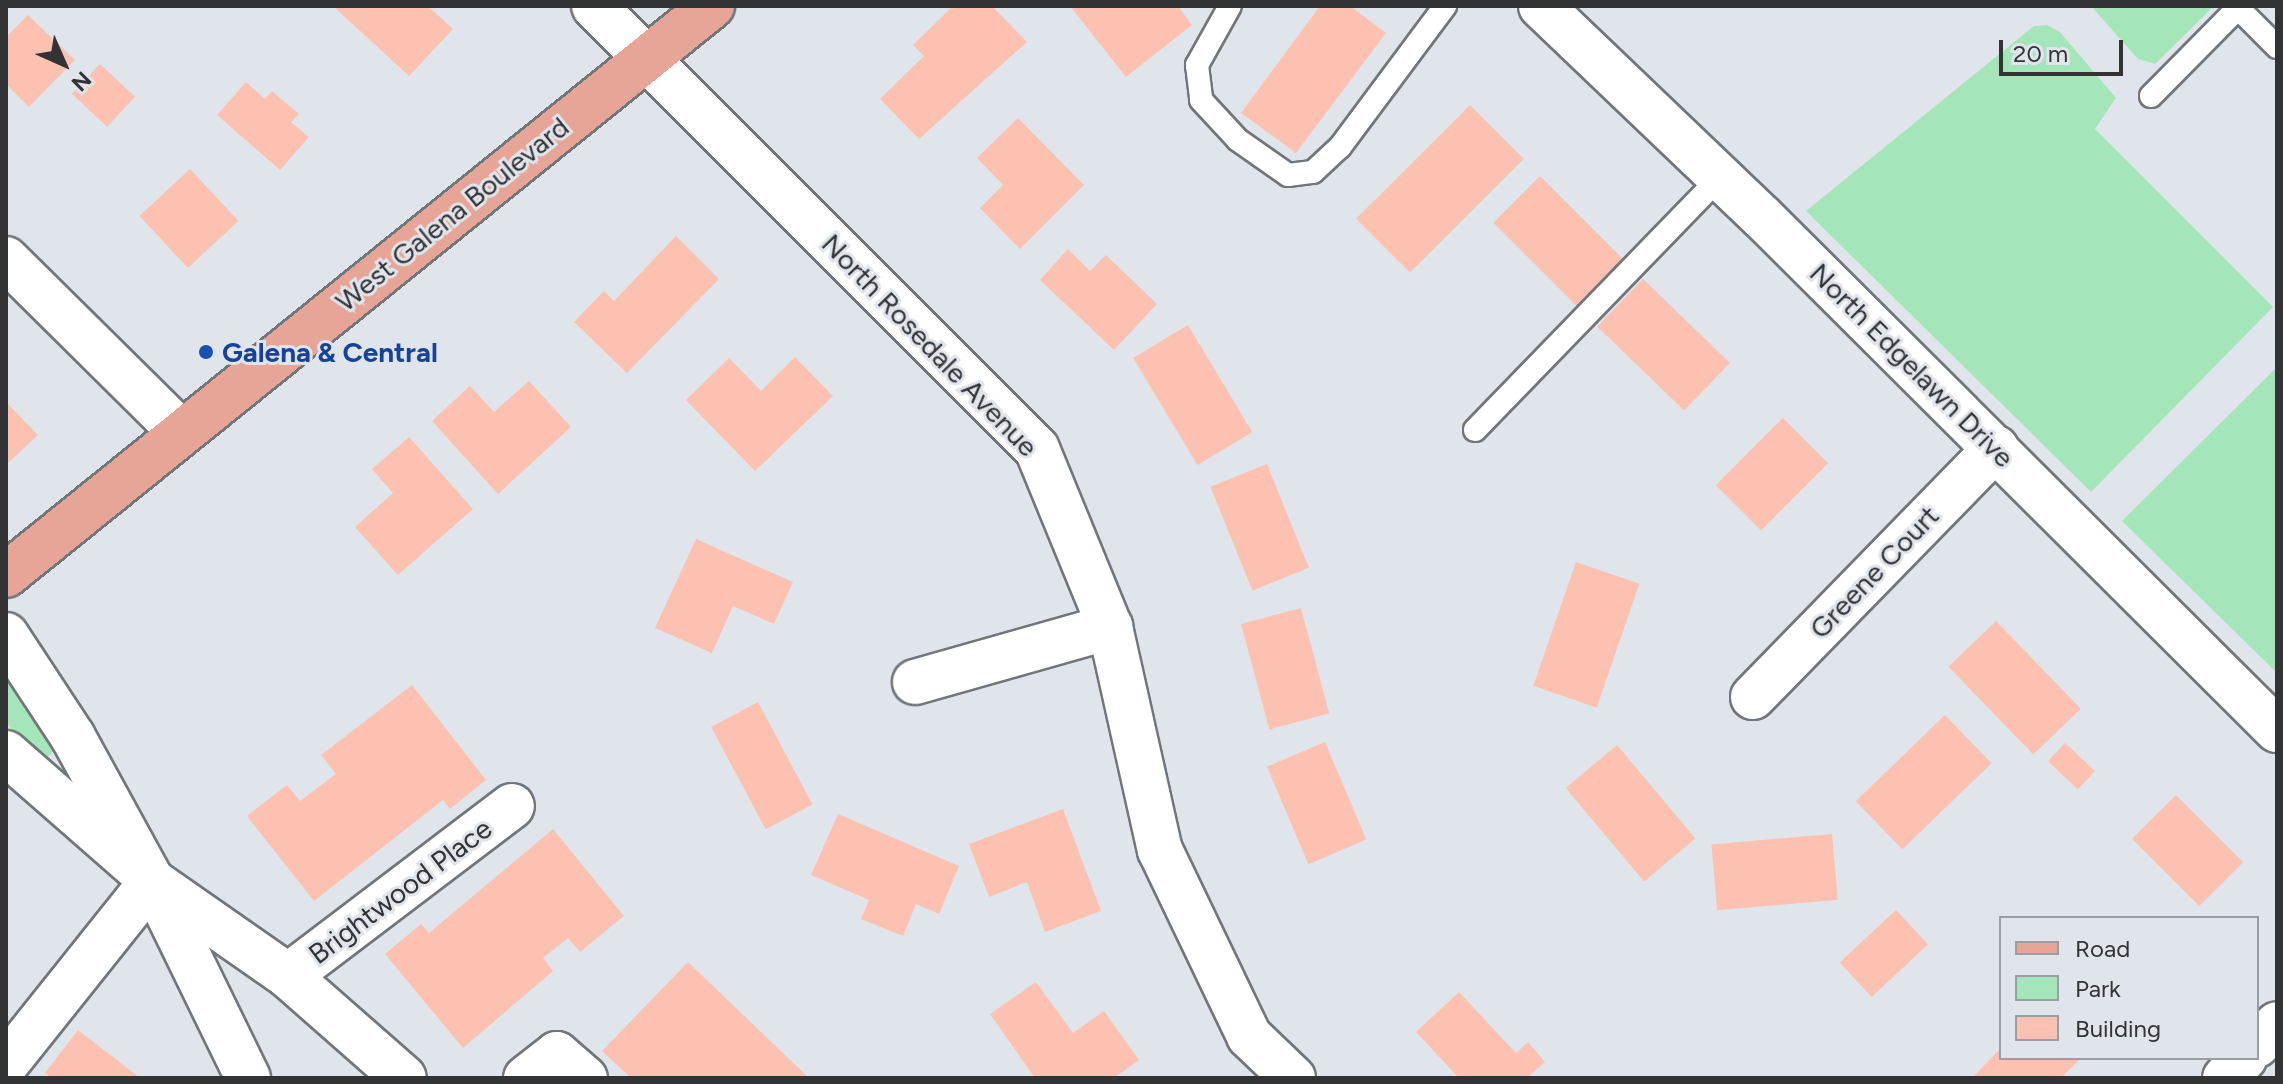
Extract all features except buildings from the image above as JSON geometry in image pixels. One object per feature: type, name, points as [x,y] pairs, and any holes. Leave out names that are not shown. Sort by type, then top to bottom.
[{"type":"main road","name":"West Galena Boulevard","points":[[6,575],[712,6]]},
{"type":"street","name":"North Rosedale Avenue","points":[[594,6],[1037,449],[1110,627],[1160,850],[1249,1036],[1293,1078]]},
{"type":"street","name":"North Edgelawn Drive","points":[[1541,6],[1721,176],[2277,730]]},
{"type":"street","points":[[6,259],[181,432]]},
{"type":"street","name":"Greene Court","points":[[1753,697],[1996,448]]},
{"type":"street","points":[[915,682],[1110,627]]},
{"type":"street","points":[[6,635],[73,737],[152,881],[248,1078]]},
{"type":"street","points":[[6,753],[152,881],[288,976],[404,1078]]},
{"type":"street","name":"Brightwood Place","points":[[288,976],[512,806]]},
{"type":"street","points":[[6,1064],[152,881]]},
{"type":"street","points":[[2259,1043],[2277,1024]]},
{"type":"street","points":[[526,1078],[557,1054],[585,1078]]},
{"type":"street","points":[[2225,1078],[2242,1060]]},
{"type":"lane","points":[[1230,6],[1197,65],[1201,100],[1238,140],[1288,175],[1313,172],[1340,147],[1445,6]]},
{"type":"lane","points":[[2151,96],[2238,8],[2277,47]]},
{"type":"lane","points":[[1475,430],[1721,176]]},
{"type":"green space","points":[[2091,6],[2214,6],[2155,64],[2138,59]]},
{"type":"green space","points":[[2047,25],[2060,32],[2116,98],[2095,129],[2273,307],[2091,492],[1806,211],[2034,26]]},
{"type":"green space","points":[[2277,367],[2277,673],[2122,521]]},
{"type":"green space","points":[[6,675],[55,738],[57,747],[46,759],[32,754],[6,722]]},
{"type":"place","name":"Galena & Central","points":[[206,352]]}]
